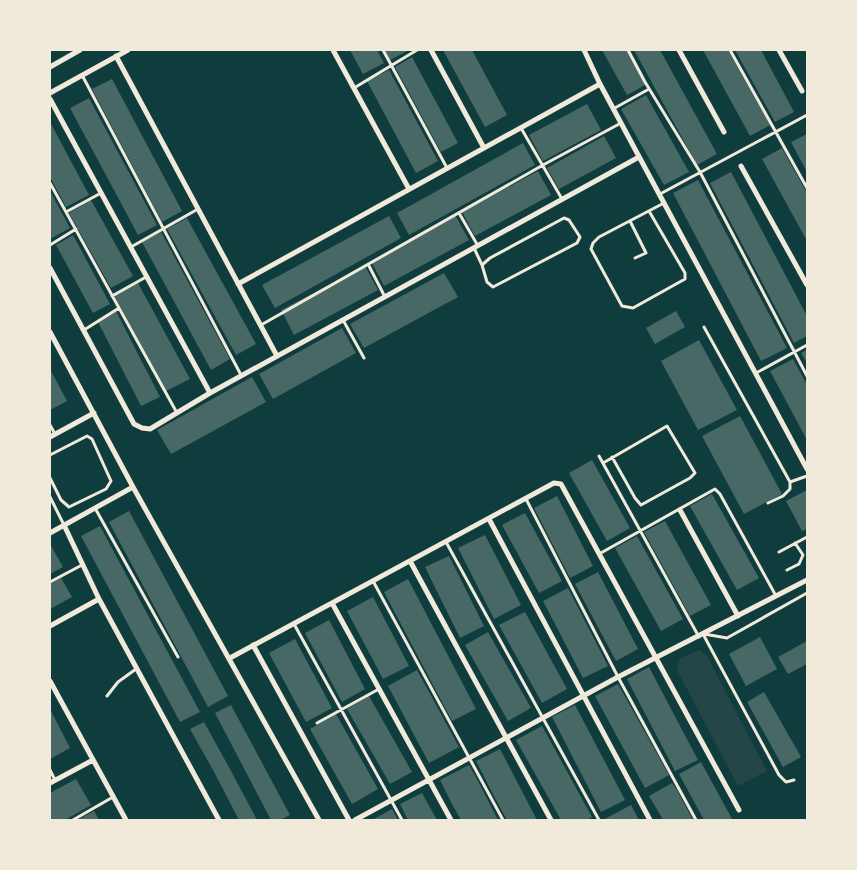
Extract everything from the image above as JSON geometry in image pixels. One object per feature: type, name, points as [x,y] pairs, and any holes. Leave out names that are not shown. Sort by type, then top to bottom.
[{"type":"street","points":[[50,67],[80,50]]},
{"type":"street","points":[[50,93],[128,50]]},
{"type":"street","points":[[333,50],[409,189]]},
{"type":"street","points":[[431,50],[484,148]]},
{"type":"street","points":[[584,50],[639,158],[807,469]]},
{"type":"street","points":[[679,50],[724,132]]},
{"type":"street","points":[[779,50],[802,91]]},
{"type":"street","points":[[116,56],[277,356]]},
{"type":"street","points":[[238,284],[600,84]]},
{"type":"street","points":[[50,99],[210,393]]},
{"type":"street","points":[[50,268],[134,424],[150,429],[210,393],[639,158]]},
{"type":"street","points":[[741,166],[807,285]]},
{"type":"street","points":[[50,332],[133,487],[319,820]]},
{"type":"street","points":[[52,435],[94,413]]},
{"type":"street","points":[[230,658],[554,483],[558,483],[561,484],[739,810]]},
{"type":"street","points":[[50,533],[133,487]]},
{"type":"street","points":[[680,510],[738,616]]},
{"type":"street","points":[[489,519],[650,820]]},
{"type":"street","points":[[64,525],[136,669],[219,820]]},
{"type":"street","points":[[410,561],[551,820]]},
{"type":"street","points":[[354,820],[618,677],[807,580]]},
{"type":"street","points":[[50,626],[100,599]]},
{"type":"street","points":[[332,603],[451,820]]},
{"type":"street","points":[[254,645],[349,820]]},
{"type":"street","points":[[50,682],[126,820]]},
{"type":"street","points":[[53,782],[93,760]]},
{"type":"lane","points":[[383,50],[447,168]]},
{"type":"lane","points":[[354,88],[417,50]]},
{"type":"lane","points":[[628,50],[649,90],[700,172],[807,376]]},
{"type":"lane","points":[[730,50],[807,188]]},
{"type":"lane","points":[[82,75],[241,376]]},
{"type":"lane","points":[[613,109],[649,90]]},
{"type":"lane","points":[[659,194],[807,115]]},
{"type":"lane","points":[[260,326],[543,165],[621,123]]},
{"type":"lane","points":[[521,128],[563,199]]},
{"type":"lane","points":[[50,183],[177,414]]},
{"type":"lane","points":[[66,212],[101,193]]},
{"type":"lane","points":[[649,211],[685,273],[685,279],[633,308],[622,306],[591,249],[599,236],[664,203]]},
{"type":"lane","points":[[131,248],[198,209]]},
{"type":"lane","points":[[459,213],[476,247],[486,282],[494,287],[577,243],[580,237],[569,220],[564,218],[490,258],[482,265]]},
{"type":"lane","points":[[630,221],[646,253],[635,258]]},
{"type":"lane","points":[[50,245],[76,229]]},
{"type":"lane","points":[[368,264],[385,297]]},
{"type":"lane","points":[[112,296],[146,277]]},
{"type":"lane","points":[[84,330],[119,308]]},
{"type":"lane","points":[[343,320],[364,358]]},
{"type":"lane","points":[[704,327],[790,482],[790,489],[783,496],[768,503]]},
{"type":"lane","points":[[756,374],[807,345]]},
{"type":"lane","points":[[50,425],[52,435]]},
{"type":"lane","points":[[603,462],[667,426],[695,473],[690,478],[642,505],[635,498],[612,457]]},
{"type":"lane","points":[[50,455],[87,436],[92,439],[111,481],[106,489],[68,507],[61,500],[50,478]]},
{"type":"lane","points":[[599,456],[779,775],[786,782],[794,780]]},
{"type":"lane","points":[[790,482],[807,476]]},
{"type":"lane","points":[[599,554],[715,489],[720,494],[776,596]]},
{"type":"lane","points":[[50,497],[64,525]]},
{"type":"lane","points":[[526,499],[618,677],[696,820]]},
{"type":"lane","points":[[95,508],[178,657]]},
{"type":"lane","points":[[779,552],[807,537]]},
{"type":"lane","points":[[446,542],[599,820]]},
{"type":"lane","points":[[787,570],[799,564],[803,555],[795,544]]},
{"type":"lane","points":[[50,582],[83,565]]},
{"type":"lane","points":[[373,581],[503,820]]},
{"type":"lane","points":[[701,636],[727,638],[807,593]]},
{"type":"lane","points":[[294,624],[402,820]]},
{"type":"lane","points":[[107,696],[118,682],[136,669]]},
{"type":"lane","points":[[317,723],[380,689]]},
{"type":"lane","points":[[50,770],[53,782]]},
{"type":"lane","points":[[73,820],[114,797]]},
{"type":"shaded area","points":[[700,650],[707,656],[767,771],[738,786],[677,670],[680,658]]},
{"type":"building","points":[[350,50],[377,50],[384,63],[363,74]]},
{"type":"building","points":[[384,50],[409,50],[390,60]]},
{"type":"building","points":[[443,50],[472,50],[507,115],[485,127]]},
{"type":"building","points":[[602,50],[628,50],[647,84],[627,95]]},
{"type":"building","points":[[634,50],[660,50],[717,154],[697,165]]},
{"type":"building","points":[[703,50],[728,50],[770,125],[750,136]]},
{"type":"building","points":[[735,50],[761,50],[794,112],[775,122]]},
{"type":"building","points":[[412,57],[458,143],[441,152],[395,67]]},
{"type":"building","points":[[389,70],[438,161],[416,173],[367,81]]},
{"type":"building","points":[[112,79],[182,211],[162,222],[92,89]]},
{"type":"building","points":[[646,95],[689,172],[664,185],[621,109]]},
{"type":"building","points":[[89,98],[157,225],[138,235],[70,108]]},
{"type":"building","points":[[587,104],[601,130],[543,161],[529,135]]},
{"type":"building","points":[[50,122],[89,195],[66,207],[50,177]]},
{"type":"building","points":[[807,134],[807,172],[791,142]]},
{"type":"building","points":[[604,136],[616,158],[559,189],[547,168]]},
{"type":"building","points":[[523,143],[535,165],[409,235],[397,213]]},
{"type":"building","points":[[782,148],[807,193],[807,241],[762,159]]},
{"type":"building","points":[[538,171],[551,195],[475,236],[462,212]]},
{"type":"building","points":[[731,172],[807,316],[807,336],[794,343],[710,183]]},
{"type":"building","points":[[698,180],[787,348],[761,361],[673,193]]},
{"type":"building","points":[[50,191],[70,228],[50,239]]},
{"type":"building","points":[[91,200],[133,276],[111,288],[69,213]]},
{"type":"building","points":[[455,215],[469,240],[384,286],[371,261]]},
{"type":"building","points":[[389,216],[401,238],[275,308],[262,285]]},
{"type":"building","points":[[187,218],[256,344],[236,355],[167,229]]},
{"type":"building","points":[[161,232],[230,359],[211,370],[142,242]]},
{"type":"building","points":[[73,235],[110,304],[93,313],[56,245]]},
{"type":"building","points":[[365,266],[378,290],[294,335],[281,310]]},
{"type":"building","points":[[444,273],[458,297],[364,348],[350,324]]},
{"type":"building","points":[[138,283],[190,379],[166,391],[114,295]]},
{"type":"building","points":[[116,311],[160,397],[141,406],[97,320]]},
{"type":"building","points":[[676,311],[685,327],[655,344],[646,328]]},
{"type":"building","points":[[342,328],[356,353],[273,399],[259,374]]},
{"type":"building","points":[[699,340],[737,410],[698,430],[661,361]]},
{"type":"building","points":[[807,350],[807,363],[801,353]]},
{"type":"building","points":[[793,359],[807,385],[807,440],[770,371]]},
{"type":"building","points":[[50,369],[67,401],[50,410]]},
{"type":"building","points":[[252,377],[266,402],[171,454],[157,430]]},
{"type":"building","points":[[740,416],[782,494],[744,514],[702,436]]},
{"type":"building","points":[[592,460],[630,528],[607,541],[569,473]]},
{"type":"building","points":[[807,490],[807,529],[802,531],[786,501]]},
{"type":"building","points":[[712,494],[759,578],[737,590],[690,506]]},
{"type":"building","points":[[557,496],[593,566],[570,578],[534,508]]},
{"type":"building","points":[[129,511],[228,696],[208,707],[109,522]]},
{"type":"building","points":[[525,513],[562,581],[539,593],[502,525]]},
{"type":"building","points":[[665,521],[711,605],[690,616],[644,532]]},
{"type":"building","points":[[100,526],[200,712],[180,722],[81,536]]},
{"type":"building","points":[[485,535],[521,605],[494,619],[458,548]]},
{"type":"building","points":[[637,536],[683,619],[661,631],[615,548]]},
{"type":"building","points":[[50,544],[63,567],[50,574]]},
{"type":"building","points":[[449,556],[484,626],[460,638],[425,567]]},
{"type":"building","points":[[598,572],[638,649],[616,661],[575,584]]},
{"type":"building","points":[[61,578],[72,597],[50,609],[50,584]]},
{"type":"building","points":[[408,579],[476,709],[452,721],[384,592]]},
{"type":"building","points":[[568,588],[608,666],[583,678],[543,601]]},
{"type":"building","points":[[373,597],[409,666],[383,679],[347,611]]},
{"type":"building","points":[[525,612],[567,689],[542,703],[499,625]]},
{"type":"building","points":[[329,620],[365,689],[342,702],[305,633]]},
{"type":"building","points":[[488,632],[531,708],[508,721],[465,645]]},
{"type":"building","points":[[760,637],[777,669],[746,686],[729,654]]},
{"type":"building","points":[[295,639],[332,708],[306,722],[269,653]]},
{"type":"building","points":[[807,641],[807,664],[788,674],[778,657]]},
{"type":"building","points":[[649,667],[698,760],[675,771],[627,679]]},
{"type":"building","points":[[417,670],[459,747],[429,763],[388,686]]},
{"type":"building","points":[[618,684],[669,775],[645,788],[595,696]]},
{"type":"building","points":[[764,692],[801,757],[783,767],[747,702]]},
{"type":"building","points":[[369,696],[412,772],[390,784],[347,709]]},
{"type":"building","points":[[231,705],[290,815],[280,820],[271,820],[215,713]]},
{"type":"building","points":[[575,705],[625,800],[601,812],[552,717]]},
{"type":"building","points":[[50,709],[70,748],[50,759]]},
{"type":"building","points":[[336,714],[378,789],[352,804],[310,729]]},
{"type":"building","points":[[204,722],[257,820],[239,820],[190,729]]},
{"type":"building","points":[[542,726],[592,817],[587,820],[561,820],[516,740]]},
{"type":"building","points":[[500,749],[537,820],[507,820],[496,800],[476,761]]},
{"type":"building","points":[[701,762],[731,820],[704,820],[679,774]]},
{"type":"building","points":[[469,765],[498,820],[461,820],[452,804],[440,780]]},
{"type":"building","points":[[76,779],[91,805],[65,820],[50,820],[50,793]]},
{"type":"building","points":[[672,783],[693,820],[663,820],[649,796]]},
{"type":"building","points":[[422,793],[437,820],[408,820],[400,804]]},
{"type":"building","points":[[631,805],[639,820],[603,820]]},
{"type":"building","points":[[392,809],[398,820],[372,820]]},
{"type":"building","points":[[94,811],[99,820],[77,820],[83,817]]}]
